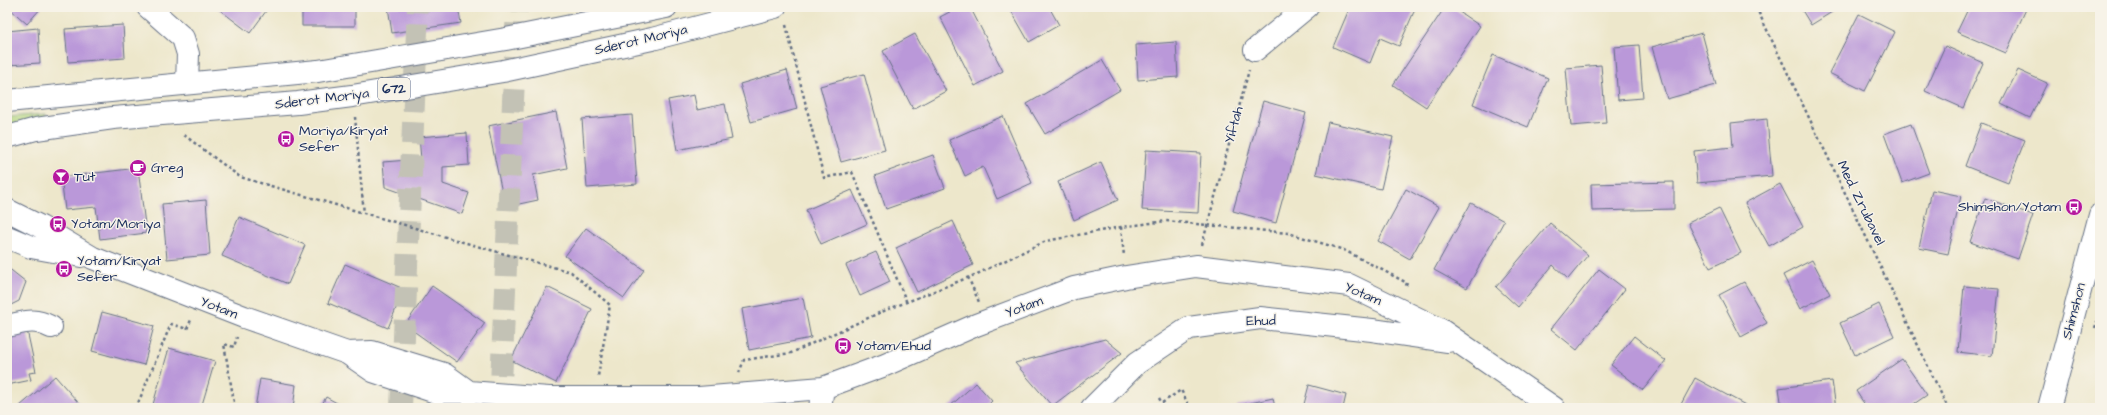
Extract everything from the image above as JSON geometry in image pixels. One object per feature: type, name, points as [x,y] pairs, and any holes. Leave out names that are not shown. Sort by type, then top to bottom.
[{"type":"street","points":[[148,7],[183,38],[188,54],[187,83]]},
{"type":"street","name":"Sderot Moriya","points":[[7,101],[318,71],[506,39],[666,7]]},
{"type":"street","points":[[713,22],[734,7]]},
{"type":"street","points":[[1255,50],[1307,7]]},
{"type":"street","name":"Sderot Moriya","points":[[7,138],[36,129],[157,115],[298,103],[352,96],[503,71],[652,39],[713,22],[780,15]]},
{"type":"street","name":"Yotam","points":[[7,210],[41,227],[93,258],[237,315],[347,353],[373,371],[436,392],[467,400],[595,398],[700,403],[821,398],[885,365],[981,323],[1074,288],[1126,277],[1196,266],[1349,285],[1441,330],[1554,408]]},
{"type":"street","name":"Shimshon","points":[[2049,406],[2100,215]]},
{"type":"street","name":"Yotam","points":[[7,237],[31,247],[93,258]]},
{"type":"street","name":"Ehud","points":[[1092,408],[1137,363],[1189,328],[1260,318],[1372,330],[1459,342]]},
{"type":"street","points":[[7,326],[40,321],[51,327]]},
{"type":"street","name":"Yotam","points":[[347,353],[372,352],[444,374],[467,400]]},
{"type":"street","points":[[408,383],[428,408]]},
{"type":"path","name":"Med. Zrubavel","points":[[1756,7],[1948,408]]},
{"type":"path","points":[[780,15],[824,178],[852,172],[907,302]]},
{"type":"path","name":"Yiftah","points":[[1196,266],[1255,50]]},
{"type":"path","points":[[352,96],[364,214]]},
{"type":"path","points":[[157,115],[240,177],[364,214],[571,272],[610,305],[595,398]]},
{"type":"path","points":[[1121,227],[1126,277]]},
{"type":"path","points":[[136,408],[171,324],[187,329]]},
{"type":"path","points":[[234,347],[224,344],[235,408]]},
{"type":"path","points":[[1158,398],[1162,403],[1180,390],[1190,408]]},
{"type":"path","points":[[250,408],[255,407]]},
{"type":"green space","points":[[46,114],[46,120],[7,126],[7,117]]},
{"type":"building","points":[[8,7],[42,7],[27,24]]},
{"type":"building","points":[[216,7],[269,7],[250,33]]},
{"type":"building","points":[[302,7],[355,7],[355,26],[302,26]]},
{"type":"building","points":[[388,7],[458,7],[461,23],[392,33]]},
{"type":"building","points":[[959,7],[970,7],[1003,71],[975,86],[940,17]]},
{"type":"building","points":[[1009,7],[1049,7],[1059,25],[1029,42]]},
{"type":"building","points":[[1350,7],[1416,7],[1399,46],[1380,38],[1370,63],[1333,47]]},
{"type":"building","points":[[1445,7],[1452,7],[1480,26],[1426,107],[1393,85]]},
{"type":"building","points":[[1800,7],[1840,7],[1811,25]]},
{"type":"building","points":[[1969,7],[2027,7],[2006,53],[1957,32]]},
{"type":"building","points":[[1859,14],[1895,32],[1865,91],[1829,73]]},
{"type":"building","points":[[123,25],[125,58],[68,62],[65,29]]},
{"type":"building","points":[[38,28],[40,63],[7,65],[7,31]]},
{"type":"building","points":[[1702,33],[1716,85],[1667,99],[1652,47]]},
{"type":"building","points":[[915,34],[946,91],[913,109],[883,51]]},
{"type":"building","points":[[1176,42],[1178,77],[1138,80],[1136,45]]},
{"type":"building","points":[[1639,45],[1643,98],[1618,100],[1614,47]]},
{"type":"building","points":[[1945,46],[1983,63],[1963,108],[1925,91]]},
{"type":"building","points":[[1493,55],[1548,78],[1528,127],[1473,104]]},
{"type":"building","points":[[1102,60],[1120,90],[1045,134],[1027,104]]},
{"type":"building","points":[[1601,65],[1606,123],[1571,126],[1566,68]]},
{"type":"building","points":[[787,70],[797,109],[751,122],[740,84]]},
{"type":"building","points":[[2018,70],[2047,83],[2030,118],[2001,104]]},
{"type":"building","points":[[864,74],[885,150],[841,162],[820,86]]},
{"type":"building","points":[[694,95],[697,110],[725,104],[732,139],[677,150],[668,100]]},
{"type":"building","points":[[1263,101],[1306,113],[1276,223],[1233,211]]},
{"type":"building","points":[[556,112],[567,168],[533,175],[538,200],[505,207],[488,126]]},
{"type":"building","points":[[632,115],[637,184],[587,188],[582,119]]},
{"type":"building","points":[[1003,116],[1032,183],[997,199],[983,167],[965,176],[949,140]]},
{"type":"building","points":[[1767,119],[1772,176],[1697,183],[1694,151],[1733,147],[1731,123]]},
{"type":"building","points":[[1328,122],[1393,137],[1381,189],[1316,174]]},
{"type":"building","points":[[1981,123],[2025,140],[2008,183],[1965,166]]},
{"type":"building","points":[[1911,124],[1929,173],[1902,183],[1884,134]]},
{"type":"building","points":[[467,133],[469,165],[443,167],[443,184],[469,193],[462,214],[385,187],[383,162],[421,159],[419,137]]},
{"type":"building","points":[[1146,150],[1201,153],[1198,213],[1142,210]]},
{"type":"building","points":[[933,155],[945,188],[886,209],[875,176]]},
{"type":"building","points":[[1101,162],[1118,200],[1074,220],[1058,182]]},
{"type":"building","points":[[138,168],[146,233],[100,239],[96,207],[65,210],[61,177]]},
{"type":"building","points":[[1674,182],[1674,209],[1592,211],[1591,184]]},
{"type":"building","points":[[1780,184],[1803,227],[1769,246],[1745,203]]},
{"type":"building","points":[[1406,189],[1439,207],[1410,259],[1378,241]]},
{"type":"building","points":[[852,190],[867,224],[821,244],[806,210]]},
{"type":"building","points":[[1932,190],[1961,196],[1948,254],[1919,248]]},
{"type":"building","points":[[1985,198],[2033,215],[2018,259],[1970,242]]},
{"type":"building","points":[[206,200],[210,255],[167,259],[162,204]]},
{"type":"building","points":[[1471,203],[1504,221],[1467,288],[1434,270]]},
{"type":"building","points":[[1719,208],[1741,253],[1710,268],[1688,223]]},
{"type":"building","points":[[239,217],[305,245],[288,284],[222,256]]},
{"type":"building","points":[[953,221],[973,265],[917,292],[896,248]]},
{"type":"building","points":[[1550,223],[1588,255],[1568,279],[1553,265],[1518,307],[1496,287]]},
{"type":"building","points":[[586,228],[644,270],[624,298],[565,256]]},
{"type":"building","points":[[876,252],[890,282],[860,296],[846,265]]},
{"type":"building","points":[[1812,260],[1830,294],[1800,309],[1783,275]]},
{"type":"building","points":[[345,264],[404,289],[388,328],[328,303]]},
{"type":"building","points":[[7,267],[26,282],[19,301],[7,307]]},
{"type":"building","points":[[1599,269],[1625,289],[1577,350],[1551,329]]},
{"type":"building","points":[[1744,282],[1767,323],[1741,337],[1719,295]]},
{"type":"building","points":[[432,286],[485,323],[457,362],[405,325]]},
{"type":"building","points":[[1964,286],[1999,289],[1992,356],[1958,352]]},
{"type":"building","points":[[547,287],[592,309],[556,383],[511,360]]},
{"type":"building","points":[[803,298],[811,338],[749,350],[742,309]]},
{"type":"building","points":[[1879,304],[1894,336],[1855,355],[1840,323]]},
{"type":"building","points":[[102,312],[154,326],[144,365],[92,351]]},
{"type":"building","points":[[27,330],[36,372],[29,373],[31,380],[7,385],[7,334]]},
{"type":"building","points":[[1634,336],[1666,361],[1643,390],[1611,365]]},
{"type":"building","points":[[1105,339],[1122,353],[1052,406],[1015,363]]},
{"type":"building","points":[[169,348],[215,361],[201,408],[152,408]]},
{"type":"building","points":[[1902,359],[1927,395],[1908,408],[1867,408],[1856,391]]},
{"type":"building","points":[[55,376],[83,408],[22,408],[20,406]]},
{"type":"building","points":[[1695,378],[1751,408],[1679,408]]},
{"type":"building","points":[[260,379],[296,385],[293,408],[255,408]]},
{"type":"building","points":[[1832,381],[1836,408],[1782,408],[1779,388]]},
{"type":"building","points":[[976,383],[992,401],[985,408],[948,408]]},
{"type":"building","points":[[1309,385],[1346,395],[1343,408],[1303,408]]},
{"type":"building","points":[[326,397],[346,408],[320,408]]},
{"type":"building","points":[[1273,398],[1275,408],[1237,408],[1237,406]]},
{"type":"tunnel","points":[[401,408],[418,7]]},
{"type":"tunnel","points":[[500,408],[517,7]]},
{"type":"place","name":"Moriya/Kiryat Sefer","points":[[286,139]]},
{"type":"place","name":"Greg","points":[[138,168]]},
{"type":"place","name":"Tut","points":[[61,177]]},
{"type":"place","name":"Shimshon/Yotam","points":[[2074,207]]},
{"type":"place","name":"Yotam/Moriya","points":[[58,224]]},
{"type":"place","name":"Yotam/Kiryat Sefer","points":[[64,269]]},
{"type":"place","name":"Yotam/Ehud","points":[[843,346]]}]
